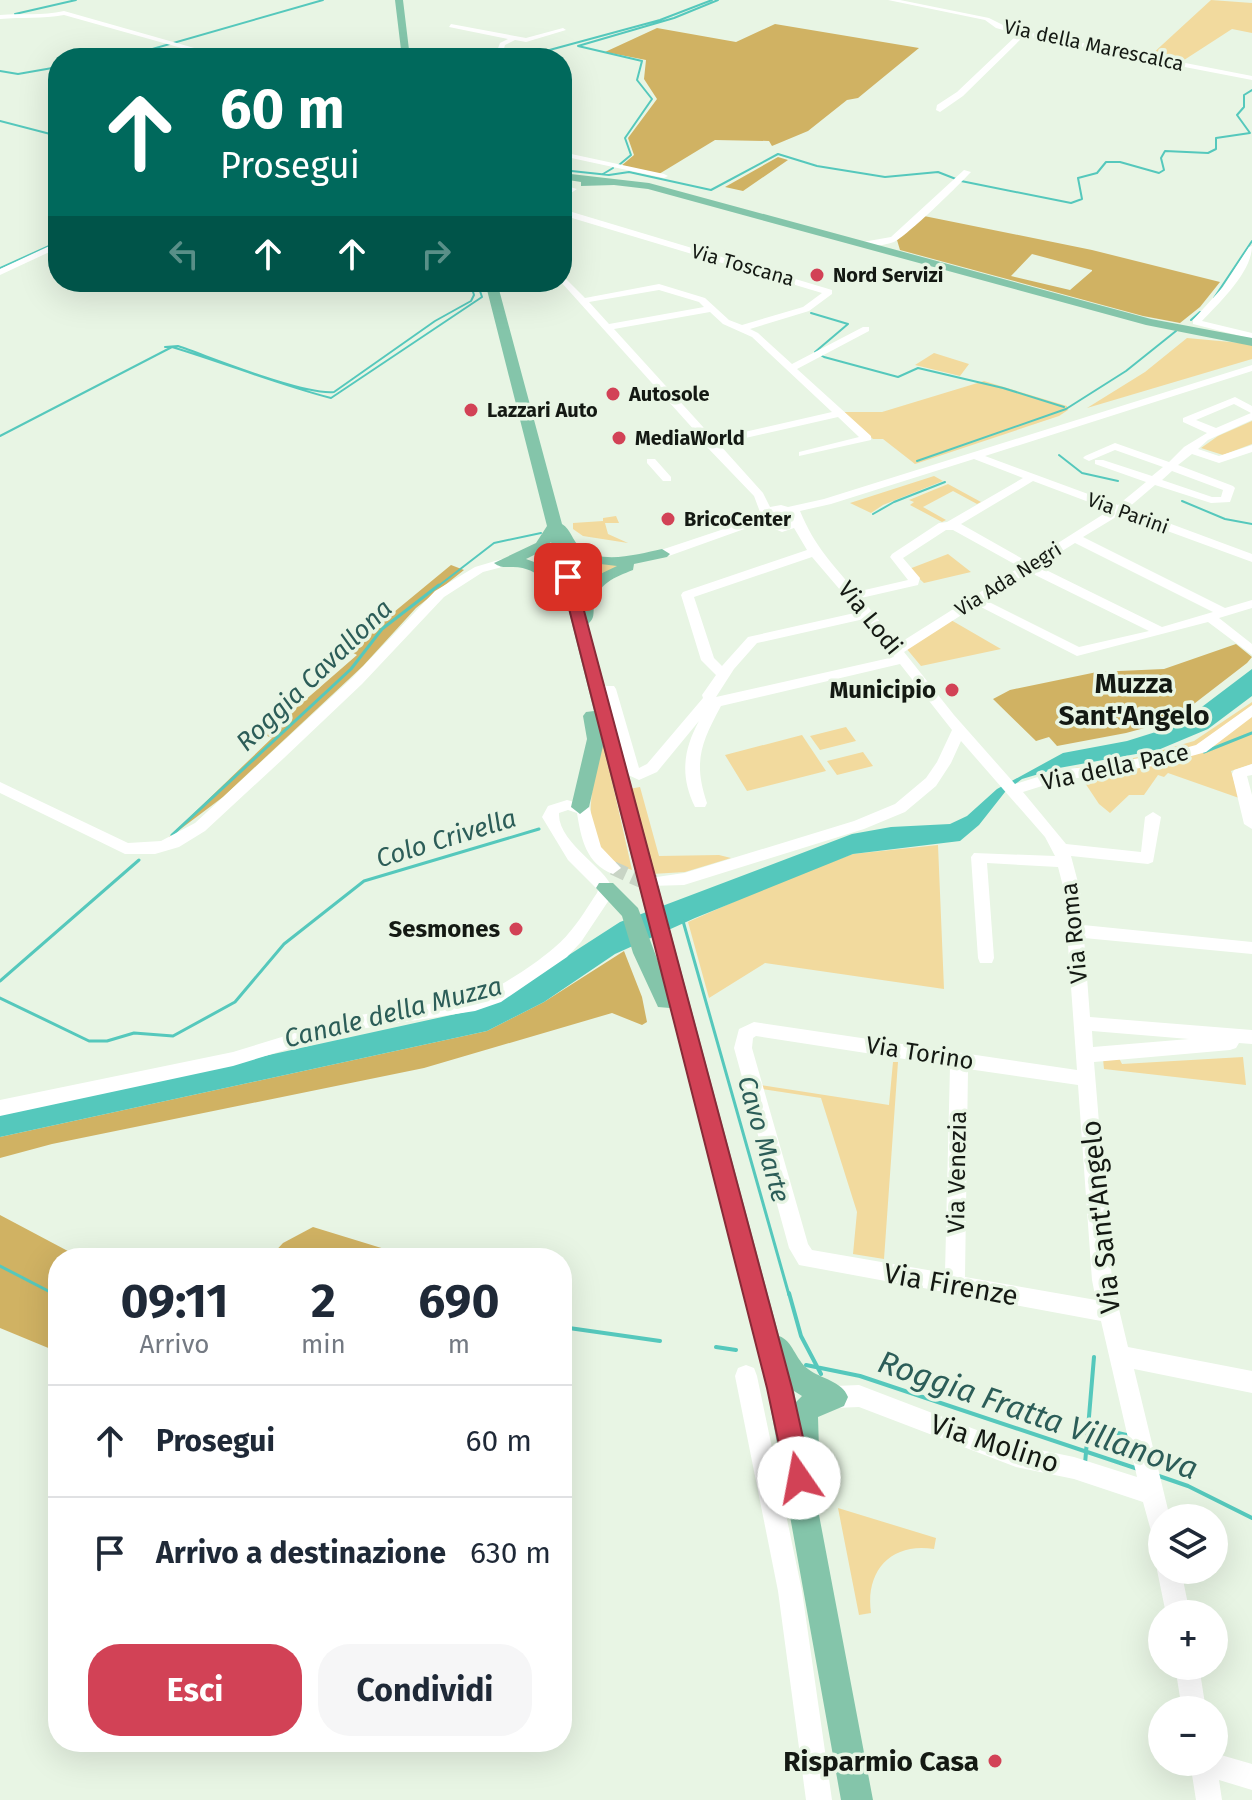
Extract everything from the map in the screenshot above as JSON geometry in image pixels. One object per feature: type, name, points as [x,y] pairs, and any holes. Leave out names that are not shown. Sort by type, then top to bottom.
[{"type":"main road","points":[[399,0],[405,48]]},
{"type":"main road","points":[[572,179],[661,188],[1183,330],[1252,339]]},
{"type":"main road","points":[[572,189],[585,182]]},
{"type":"main road","points":[[494,292],[586,641],[602,685],[652,905],[653,951],[662,991],[686,1074],[715,1144],[766,1338],[799,1478],[857,1800]]},
{"type":"main road","points":[[554,521],[567,543],[581,555],[594,560],[622,562],[662,554]]},
{"type":"main road","points":[[502,563],[541,546],[554,521]]},
{"type":"main road","points":[[586,641],[585,602],[594,586],[611,573],[662,554]]},
{"type":"main road","points":[[502,563],[526,564],[552,577],[561,592],[573,630],[586,641]]},
{"type":"main road","points":[[580,807],[596,739],[590,703],[602,685]]},
{"type":"main road","points":[[606,888],[631,913],[653,951]]},
{"type":"main road","points":[[750,1277],[783,1364],[794,1378],[835,1397]]},
{"type":"main road","points":[[799,1478],[805,1449],[801,1427],[804,1413],[810,1404],[819,1399],[835,1397]]},
{"type":"street","name":"Via della Marescalca","points":[[891,0],[990,19],[1001,28],[1023,33],[1252,78]]},
{"type":"street","points":[[0,17],[39,18],[64,13],[189,48]]},
{"type":"street","points":[[451,26],[532,40],[563,30]]},
{"type":"street","points":[[940,110],[1023,33]]},
{"type":"street","points":[[501,48],[502,44],[514,38]]},
{"type":"street","points":[[572,156],[664,176]]},
{"type":"street","points":[[902,254],[891,247],[894,239],[967,172]]},
{"type":"street","name":"Via Toscana","points":[[572,215],[829,292],[806,309],[740,329]]},
{"type":"street","points":[[861,243],[894,239]]},
{"type":"street","points":[[1252,249],[1227,289],[1196,322],[1252,339]]},
{"type":"street","points":[[0,272],[48,250]]},
{"type":"street","points":[[582,301],[659,287],[702,300],[726,322],[755,335],[867,438],[803,454]]},
{"type":"street","points":[[572,290],[759,495],[791,514]]},
{"type":"street","points":[[606,328],[711,309]]},
{"type":"street","points":[[791,367],[866,329]]},
{"type":"street","points":[[662,554],[1252,368]]},
{"type":"street","points":[[1215,432],[1187,420],[1235,400],[1252,410]]},
{"type":"street","points":[[709,443],[840,413]]},
{"type":"street","name":"Via Ada Negri","points":[[713,701],[900,654],[976,600],[1120,509],[1188,449],[1215,432],[1252,416]]},
{"type":"street","points":[[1115,446],[1170,465],[1226,484],[1229,488],[1226,500],[1211,500],[1094,460],[1115,446]]},
{"type":"street","points":[[1188,449],[1219,460],[1252,448]]},
{"type":"street","name":"Via Parini","points":[[987,451],[1003,467]]},
{"type":"street","name":"Via Parini","points":[[972,455],[1252,558]]},
{"type":"street","points":[[651,461],[667,479]]},
{"type":"street","points":[[954,526],[953,520],[1032,477]]},
{"type":"street","points":[[759,495],[771,521]]},
{"type":"street","points":[[771,521],[791,514]]},
{"type":"street","name":"Via Lodi","points":[[791,514],[812,548],[959,729]]},
{"type":"street","name":"Via Lodi","points":[[771,521],[812,548]]},
{"type":"street","points":[[853,596],[914,582],[896,557],[943,526],[954,526],[1161,632]]},
{"type":"street","points":[[1075,538],[1217,615],[1252,651]]},
{"type":"street","points":[[723,674],[708,660],[687,595],[812,548]]},
{"type":"street","points":[[0,787],[125,848],[159,850],[176,843],[200,827],[357,681],[430,602],[468,574],[502,563]]},
{"type":"street","points":[[976,600],[1077,652],[1161,632],[1252,604]]},
{"type":"street","points":[[713,701],[709,695],[753,640],[868,614]]},
{"type":"street","points":[[602,685],[631,770],[639,775],[652,768],[713,701]]},
{"type":"street","points":[[700,803],[690,778],[690,755],[713,701]]},
{"type":"street","name":"Via della Pace","points":[[1008,784],[1159,760],[1201,749],[1252,710]]},
{"type":"street","points":[[656,882],[684,879],[859,825],[900,808],[931,782],[944,763],[959,729]]},
{"type":"street","name":"Via Roma","points":[[959,729],[1008,784],[1063,856],[1072,890],[1086,1079]]},
{"type":"street","points":[[1245,771],[1252,824]]},
{"type":"street","points":[[0,1108],[208,1065],[347,1024],[475,1004],[495,997],[566,948],[599,906],[606,888],[573,856],[551,820],[550,815],[557,807],[580,807],[585,812],[587,836],[592,848],[613,868]]},
{"type":"street","points":[[986,958],[979,857],[1148,858],[1153,817]]},
{"type":"street","points":[[1076,931],[1252,948]]},
{"type":"street","points":[[1082,1023],[1252,1039]]},
{"type":"street","name":"Via Torino","points":[[799,1248],[743,1059],[745,1034],[754,1029],[1086,1079]]},
{"type":"street","points":[[1084,1055],[1252,1039]]},
{"type":"street","name":"Via Venezia","points":[[955,1285],[959,1059]]},
{"type":"street","name":"Via Sant'Angelo","points":[[1086,1079],[1095,1221],[1109,1312],[1156,1504]]},
{"type":"street","name":"Via Firenze","points":[[799,1248],[810,1259],[1109,1312]]},
{"type":"street","points":[[1120,1356],[1252,1382]]},
{"type":"street","points":[[746,1376],[790,1591],[819,1800]]},
{"type":"street","name":"Via Molino","points":[[835,1397],[859,1396],[1016,1456],[1153,1486]]},
{"type":"street","points":[[1228,1770],[1252,1777]]},
{"type":"street","points":[[1205,1776],[1209,1800]]},
{"type":"shaded area","points":[[1211,0],[1252,3],[1252,33],[1232,29],[1181,62],[1150,56]]},
{"type":"shaded area","points":[[775,24],[919,48],[858,98],[847,100],[808,131],[772,146],[769,141],[715,140],[659,174],[621,166],[634,155],[628,138],[657,99],[644,79],[646,60],[605,52],[657,28],[736,42]]},
{"type":"shaded area","points":[[778,157],[788,160],[743,191],[725,187]]},
{"type":"shaded area","points":[[924,216],[1092,250],[1220,282],[1200,307],[1180,323],[1143,316],[900,250],[897,240]],"holes":[[[1032,254],[1092,270],[1070,290],[1011,276]]]},
{"type":"shaded area","points":[[1187,338],[1252,344],[1252,359],[1087,408],[1145,372]]},
{"type":"shaded area","points":[[934,353],[969,364],[960,376],[915,365]]},
{"type":"shaded area","points":[[984,381],[1067,406],[1068,410],[1059,416],[915,464],[883,439],[873,439],[844,412],[882,412]]},
{"type":"shaded area","points":[[1252,421],[1252,444],[1223,455],[1201,448],[1218,436]]},
{"type":"shaded area","points":[[934,476],[943,481],[883,505],[871,513],[850,503]]},
{"type":"shaded area","points":[[948,484],[981,502],[977,504],[953,491],[923,507],[946,520],[942,522],[910,505],[914,502],[909,500]]},
{"type":"shaded area","points":[[616,516],[619,523],[605,523],[608,534],[628,543],[583,536],[573,529],[573,523],[603,521],[603,518]]},
{"type":"shaded area","points":[[568,549],[590,562],[620,565],[594,580],[581,598]]},
{"type":"shaded area","points":[[948,554],[971,572],[924,583],[909,569]]},
{"type":"shaded area","points":[[451,565],[464,570],[416,608],[363,666],[223,797],[166,840],[272,738],[265,735],[357,655],[348,650]]},
{"type":"shaded area","points":[[951,620],[1001,649],[921,666],[906,648]]},
{"type":"shaded area","points":[[1236,644],[1252,657],[1247,663],[1186,710],[1163,723],[1126,733],[1057,746],[1049,737],[1036,741],[993,699],[1010,690],[1097,672],[1164,669]]},
{"type":"shaded area","points":[[1252,702],[1252,764],[1231,771],[1239,798],[1168,773],[1164,777],[1158,775],[1144,795],[1129,795],[1110,813],[1099,804],[1075,768],[1139,757],[1194,741]]},
{"type":"shaded area","points":[[846,727],[856,741],[820,750],[810,736]]},
{"type":"shaded area","points":[[802,735],[826,771],[747,791],[725,755]]},
{"type":"shaded area","points":[[603,741],[632,870],[613,860],[601,848],[594,833],[592,797]]},
{"type":"shaded area","points":[[863,752],[873,766],[837,775],[827,761]]},
{"type":"shaded area","points":[[640,787],[659,856],[719,855],[731,858],[685,872],[652,874],[629,789]]},
{"type":"shaded area","points":[[938,845],[944,989],[765,963],[709,998],[688,922],[790,877],[853,854]]},
{"type":"shaded area","points":[[624,951],[642,997],[647,1022],[642,1025],[612,1013],[424,1068],[52,1144],[0,1158],[0,1137],[487,1031],[544,1002]]},
{"type":"shaded area","points":[[1243,1057],[1246,1085],[1104,1069],[1103,1059],[1119,1058],[1122,1064]]},
{"type":"shaded area","points":[[893,1062],[898,1062],[884,1259],[853,1254],[857,1212],[821,1098],[762,1089],[761,1085],[889,1105]]},
{"type":"shaded area","points":[[0,1215],[62,1248],[48,1248],[48,1348],[0,1328]]},
{"type":"shaded area","points":[[313,1227],[381,1248],[278,1248]]},
{"type":"shaded area","points":[[838,1508],[936,1538],[934,1549],[905,1550],[884,1563],[872,1584],[871,1613],[859,1615]]},
{"type":"water","points":[[1252,669],[1252,696],[1208,729],[1158,750],[1059,768],[1022,779],[1005,792],[979,825],[960,841],[853,854],[615,954],[544,1002],[487,1031],[0,1137],[0,1114],[465,1012],[499,1000],[620,922],[852,834],[891,827],[950,824],[967,816],[997,789],[1063,753],[1127,741],[1178,725]]},
{"type":"waterway","points":[[15,14],[76,0]]},
{"type":"waterway","points":[[156,48],[323,0]]},
{"type":"waterway","points":[[557,48],[660,20],[712,0]]},
{"type":"waterway","points":[[619,165],[631,155],[625,138],[652,99],[637,80],[642,61],[578,46],[674,18],[718,0]]},
{"type":"waterway","points":[[0,71],[18,74],[48,69]]},
{"type":"waterway","points":[[572,171],[609,175],[629,172],[711,190],[778,154],[817,166],[885,177],[938,172],[961,181],[1071,203],[1082,199],[1078,178],[1097,173],[1106,162],[1120,162],[1159,173],[1164,170],[1161,158],[1165,151],[1208,153],[1216,149],[1216,138],[1250,133],[1237,115],[1244,107],[1244,95],[1252,90]]},
{"type":"waterway","points":[[0,121],[48,133]]},
{"type":"waterway","points":[[603,174],[613,168]]},
{"type":"waterway","name":"Roggia Cavallona","points":[[1214,298],[1252,241]]},
{"type":"waterway","points":[[0,268],[48,246]]},
{"type":"waterway","points":[[261,376],[301,388],[334,392],[435,321],[471,301],[473,292]]},
{"type":"waterway","points":[[261,376],[331,398],[482,297],[480,292]]},
{"type":"waterway","name":"Roggia Cavallona","points":[[1191,320],[1200,312]]},
{"type":"waterway","points":[[811,313],[848,324],[815,352],[824,357],[898,377],[918,368],[1003,388],[1064,407]]},
{"type":"waterway","name":"Roggia Cavallona","points":[[917,461],[1066,409],[1126,371],[1176,331]]},
{"type":"waterway","points":[[165,347],[178,346],[253,374]]},
{"type":"waterway","points":[[0,436],[172,347],[253,374]]},
{"type":"waterway","points":[[253,374],[261,376]]},
{"type":"waterway","points":[[253,374],[261,376]]},
{"type":"waterway","name":"Colo Crivella","points":[[1059,455],[1082,473],[1118,481]]},
{"type":"waterway","name":"Colo Crivella","points":[[873,514],[894,502],[945,482]]},
{"type":"waterway","name":"Colo Crivella","points":[[1182,501],[1225,519],[1252,524]]},
{"type":"waterway","name":"Roggia Cavallona","points":[[437,587],[494,543],[541,533]]},
{"type":"waterway","name":"Roggia Cavallona","points":[[172,835],[351,669],[382,629],[439,585]]},
{"type":"waterway","points":[[1204,752],[1252,733]]},
{"type":"waterway","points":[[1048,784],[1068,779]]},
{"type":"waterway","name":"Colo Crivella","points":[[0,998],[89,1041],[107,1041],[134,1033],[173,1036],[235,1002],[284,944],[364,881],[539,829]]},
{"type":"waterway","name":"Roggia Cavallona","points":[[0,981],[139,860]]},
{"type":"waterway","name":"Cavo Marte","points":[[683,921],[789,1295]]},
{"type":"waterway","points":[[0,1266],[48,1291]]},
{"type":"waterway","name":"Cavo Marte","points":[[789,1293],[801,1336],[817,1367]]},
{"type":"waterway","points":[[572,1328],[660,1341]]},
{"type":"waterway","points":[[716,1347],[736,1350]]},
{"type":"waterway","name":"Cavo Marte","points":[[1086,1452],[1094,1357]]},
{"type":"waterway","name":"Cavo Marte","points":[[806,1365],[817,1367]]},
{"type":"waterway","name":"Roggia Fratta Villanova","points":[[817,1367],[860,1376],[1086,1452]]},
{"type":"waterway","name":"Cavo Marte","points":[[817,1367],[821,1374]]},
{"type":"waterway","points":[[1096,1428],[1131,1436]]},
{"type":"waterway","points":[[1096,1441],[1134,1455]]},
{"type":"waterway","name":"Cavo Marte","points":[[1085,1464],[1086,1452]]},
{"type":"waterway","name":"Roggia Fratta Villanova","points":[[1086,1452],[1138,1469]]},
{"type":"waterway","name":"Roggia Fratta Villanova","points":[[1156,1475],[1188,1486],[1252,1518]]},
{"type":"tunnel","points":[[613,868],[639,880],[656,882]]},
{"type":"place","name":"Nord Servizi","points":[[817,275]]},
{"type":"place","name":"Autosole","points":[[613,394]]},
{"type":"place","name":"Lazzari Auto","points":[[471,410]]},
{"type":"place","name":"MediaWorld","points":[[619,438]]},
{"type":"place","name":"BricoCenter","points":[[668,519]]},
{"type":"place","name":"Municipio","points":[[952,690]]},
{"type":"place","name":"Sesmones","points":[[516,929]]},
{"type":"place","name":"Risparmio Casa","points":[[995,1761]]},
{"type":"district","name":"Muzza Sant'Angelo","points":[[1134,699]]},
{"type":"route","points":[[568,577],[780,1388],[799,1478]]},
{"type":"water label","name":"Canale della Muzza","points":[[393,1012]]}]
